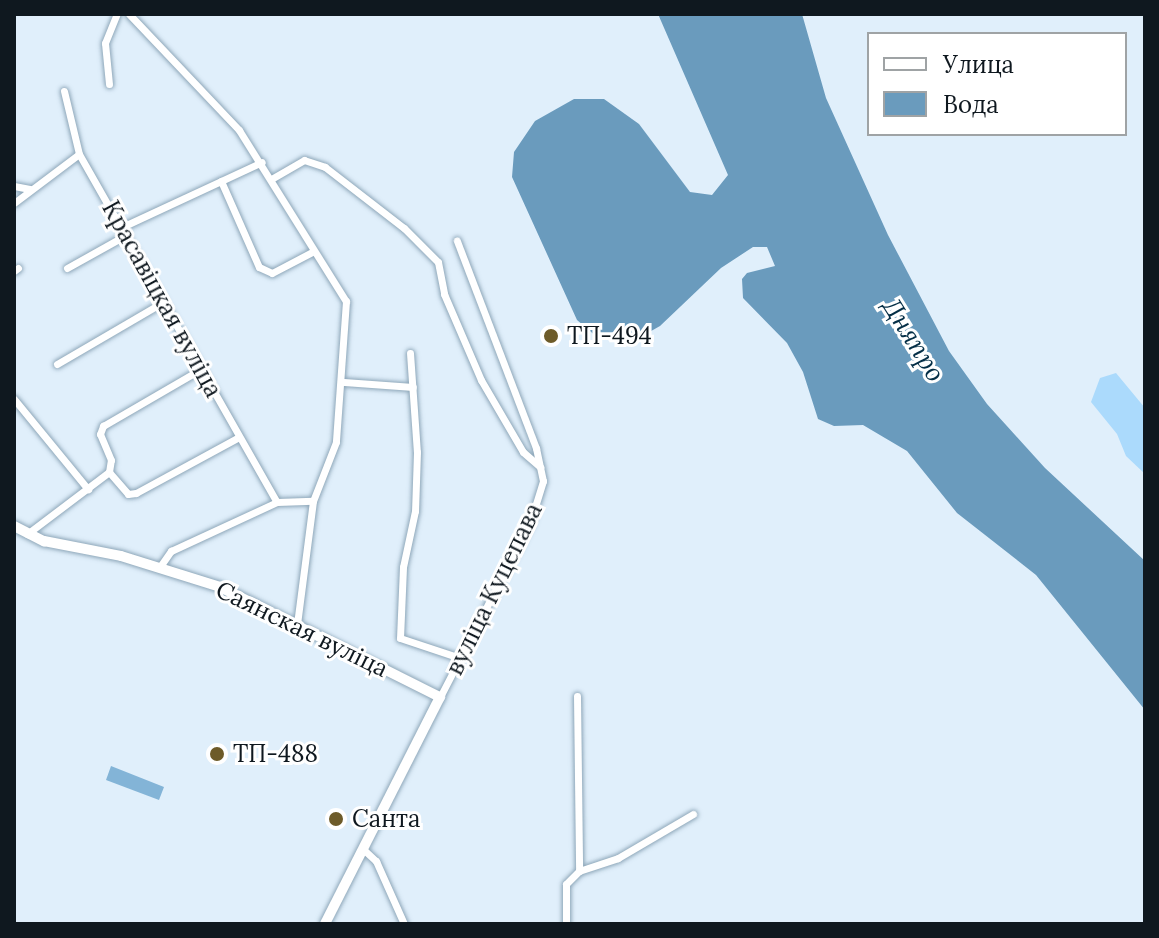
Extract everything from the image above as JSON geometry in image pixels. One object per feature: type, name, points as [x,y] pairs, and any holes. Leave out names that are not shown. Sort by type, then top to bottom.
[{"type":"main road","name":"Саянская вуліца","points":[[14,526],[27,534],[220,587],[440,697]]},
{"type":"main road","name":"вуліца Куцепава","points":[[325,924],[440,697]]},
{"type":"street","points":[[109,84],[105,43],[117,14]]},
{"type":"street","points":[[129,14],[239,130],[273,178],[312,252],[346,301],[344,382],[336,442],[313,501],[297,625]]},
{"type":"street","name":"Красавіцкая вуліца","points":[[64,91],[79,154],[277,502]]},
{"type":"street","points":[[14,203],[79,154]]},
{"type":"street","points":[[273,178],[304,160],[325,167],[404,228],[438,262],[444,294],[481,380],[523,452],[541,468]]},
{"type":"street","points":[[122,227],[262,162]]},
{"type":"street","points":[[221,181],[259,267],[272,273],[312,252]]},
{"type":"street","points":[[14,186],[30,189]]},
{"type":"street","points":[[67,268],[126,235]]},
{"type":"street","name":"вуліца Куцепава","points":[[440,697],[535,511],[543,481],[541,468],[457,241]]},
{"type":"street","points":[[57,364],[163,302]]},
{"type":"street","points":[[410,353],[415,511],[403,567],[400,638],[460,658]]},
{"type":"street","points":[[27,534],[109,472],[111,460],[100,434],[103,426],[201,369]]},
{"type":"street","points":[[344,382],[413,387]]},
{"type":"street","points":[[14,399],[88,489]]},
{"type":"street","points":[[109,472],[128,494],[136,493],[239,437]]},
{"type":"street","points":[[159,568],[171,551],[277,502],[313,501]]},
{"type":"street","points":[[577,696],[579,871]]},
{"type":"street","points":[[566,924],[566,884],[579,871],[618,858],[693,814]]},
{"type":"street","points":[[363,849],[376,861],[404,924]]},
{"type":"shaded area","points":[[1116,373],[1145,408],[1145,474],[1126,456],[1117,434],[1091,402],[1100,378]]},
{"type":"shaded area","points":[[111,766],[164,787],[159,800],[106,780]]},
{"type":"water","name":"Дняпро","points":[[658,14],[802,14],[826,98],[888,235],[949,351],[987,404],[1045,468],[1145,561],[1145,710],[1036,575],[957,513],[907,451],[863,425],[834,426],[818,419],[803,372],[787,343],[743,298],[742,279],[747,273],[775,266],[767,247],[753,247],[721,268],[660,326],[637,339],[597,337],[577,320],[512,177],[514,152],[535,121],[574,99],[604,99],[639,124],[690,192],[712,195],[728,175]]},
{"type":"place","name":"ТП-494","points":[[551,336]]},
{"type":"place","name":"ТП-488","points":[[217,754]]},
{"type":"place","name":"Санта","points":[[336,819]]}]
